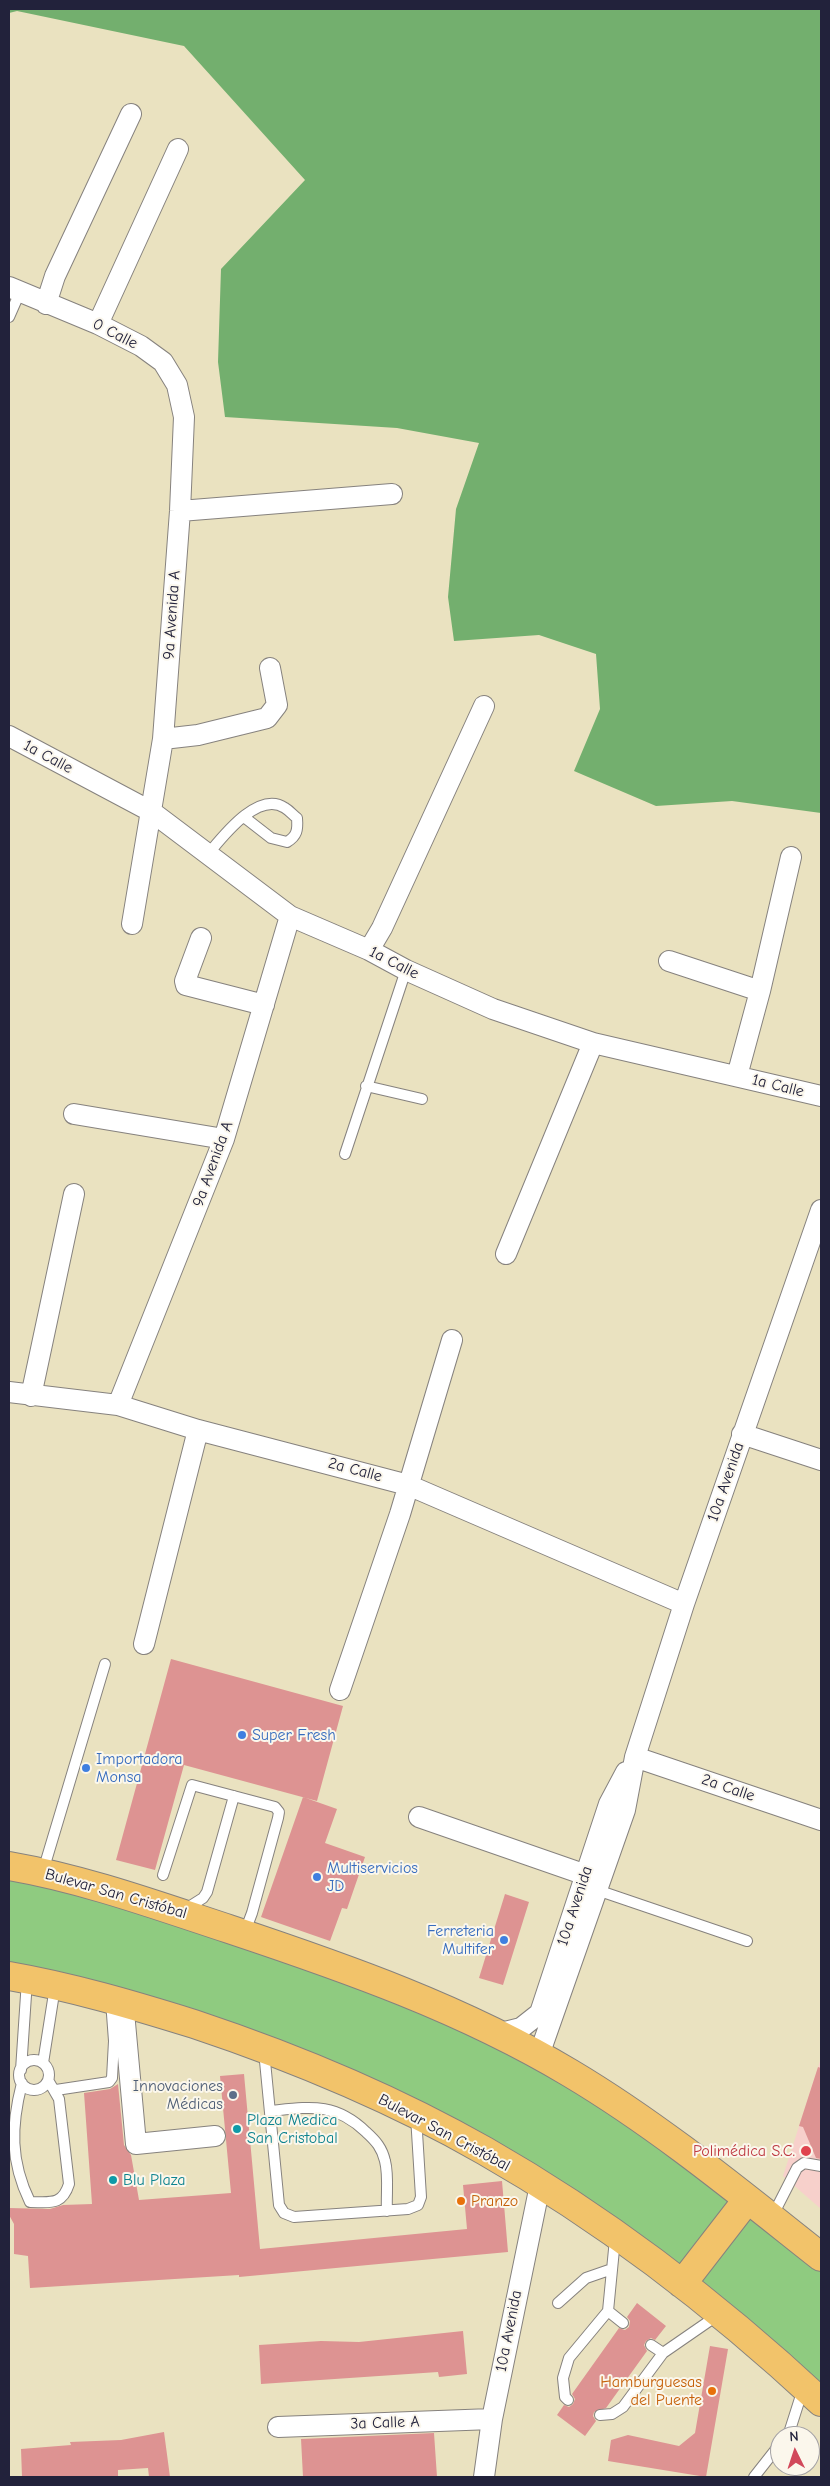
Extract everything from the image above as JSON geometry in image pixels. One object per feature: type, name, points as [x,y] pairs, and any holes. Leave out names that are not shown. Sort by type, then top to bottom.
[{"type":"main road","name":"Bulevar San Cristóbal","points":[[9,1866],[43,1872],[123,1893],[244,1934],[389,1985],[497,2034],[539,2055],[652,2126],[821,2257]]},
{"type":"main road","name":"Bulevar San Cristóbal","points":[[18,1977],[117,2000],[264,2047],[415,2114],[485,2151],[616,2235],[719,2313],[813,2394]]},
{"type":"main road","points":[[682,2284],[747,2200]]},
{"type":"street","points":[[46,304],[56,276],[131,114]]},
{"type":"street","points":[[98,324],[178,149]]},
{"type":"street","name":"0 Calle","points":[[14,289],[46,304],[98,324],[140,346],[163,362],[177,385],[184,417]]},
{"type":"street","name":"9a Avenida A","points":[[132,924],[163,740],[180,510],[184,417]]},
{"type":"street","points":[[180,510],[392,494]]},
{"type":"street","points":[[163,740],[198,735],[267,718],[277,705],[270,668]]},
{"type":"street","points":[[369,950],[382,928],[484,706]]},
{"type":"street","name":"1a Calle","points":[[9,736],[152,812],[209,853],[290,916],[369,950],[406,970],[493,1009],[593,1043],[821,1096]]},
{"type":"street","points":[[737,1076],[760,991],[791,857]]},
{"type":"street","name":"9a Avenida A","points":[[118,1405],[224,1139],[290,916]]},
{"type":"street","points":[[201,938],[185,981],[186,985],[264,1005]]},
{"type":"street","points":[[669,961],[760,991]]},
{"type":"street","points":[[506,1254],[593,1043]]},
{"type":"street","points":[[74,1114],[224,1139]]},
{"type":"street","points":[[31,1396],[74,1194]]},
{"type":"street","name":"10a Avenida","points":[[539,2055],[591,1882],[609,1804],[634,1757],[742,1434],[821,1210]]},
{"type":"street","points":[[340,1690],[408,1485],[452,1340]]},
{"type":"street","name":"2a Calle","points":[[9,1392],[118,1405],[198,1430],[408,1485],[684,1604]]},
{"type":"street","points":[[144,1644],[198,1430]]},
{"type":"street","points":[[742,1434],[821,1460]]},
{"type":"street","name":"2a Calle","points":[[634,1757],[821,1820]]},
{"type":"street","points":[[419,1817],[591,1882]]},
{"type":"street","name":"10a Avenida","points":[[497,2034],[521,2028],[540,2013],[591,1882]]},
{"type":"street","points":[[117,2000],[136,2144],[215,2136]]},
{"type":"street","name":"10a Avenida","points":[[484,2477],[492,2419],[540,2185]]},
{"type":"street","name":"3a Calle A","points":[[278,2427],[492,2419]]},
{"type":"lane","points":[[9,317],[14,289]]},
{"type":"lane","points":[[209,853],[244,817],[259,807],[271,803],[284,807],[297,818],[298,830],[294,838],[287,842],[271,838],[244,817]]},
{"type":"lane","points":[[345,1154],[406,970]]},
{"type":"lane","points":[[366,1086],[422,1099]]},
{"type":"lane","points":[[43,1872],[105,1664]]},
{"type":"lane","points":[[163,1875],[190,1787],[196,1784],[274,1807],[279,1812],[252,1913],[244,1934]]},
{"type":"lane","points":[[180,1913],[203,1898],[207,1892],[234,1796]]},
{"type":"lane","points":[[591,1882],[747,1941]]},
{"type":"lane","points":[[18,1977],[20,2070],[22,2083],[14,2114],[14,2149],[19,2178],[30,2202],[56,2202],[65,2195],[69,2184],[59,2099],[56,2090],[48,2080]]},
{"type":"lane","points":[[22,2083],[32,2090],[45,2086],[48,2080],[49,2074],[43,2063],[55,1986]]},
{"type":"lane","points":[[56,2090],[109,2082],[112,2078],[117,2000]]},
{"type":"lane","points":[[264,2047],[279,2205],[284,2214],[294,2217],[387,2211],[408,2209],[418,2205],[421,2197],[415,2114]]},
{"type":"lane","points":[[20,2070],[30,2061],[43,2063]]},
{"type":"lane","points":[[270,2111],[313,2107],[331,2109],[353,2120],[380,2145],[386,2162],[387,2211]]},
{"type":"lane","points":[[772,2218],[797,2168],[804,2162],[821,2166]]},
{"type":"lane","points":[[568,2400],[565,2397],[563,2378],[569,2358],[608,2311],[616,2235]]},
{"type":"lane","points":[[558,2303],[586,2278],[612,2269]]},
{"type":"lane","points":[[608,2311],[623,2323]]},
{"type":"lane","points":[[600,2415],[612,2414],[623,2407],[663,2353],[719,2313]]},
{"type":"lane","points":[[651,2346],[663,2353]]},
{"type":"lane","points":[[794,2426],[813,2394]]},
{"type":"lane","points":[[754,2477],[770,2457]]},
{"type":"shaded area","name":"Polimédica S.C.","points":[[821,2058],[821,2209],[783,2176]]},
{"type":"green space","points":[[9,9],[821,9],[821,813],[732,801],[656,806],[574,771],[600,709],[596,654],[539,635],[454,641],[448,597],[456,509],[479,443],[397,428],[225,417],[218,362],[221,269],[305,180],[184,46],[17,11],[9,13]]},
{"type":"green space","points":[[9,1873],[357,1982],[571,2083],[737,2202],[680,2274],[413,2103],[9,1969]]},
{"type":"green space","points":[[747,2210],[821,2267],[821,2388],[691,2283]]},
{"type":"building","name":"Super Fresh","points":[[171,1659],[343,1706],[317,1801],[184,1765],[155,1870],[116,1860]]},
{"type":"building","name":"Multiservicios JD","points":[[303,1797],[337,1809],[325,1843],[365,1857],[347,1909],[342,1908],[330,1941],[261,1917]]},
{"type":"building","name":"Ferreteria Multifer","points":[[505,1894],[529,1902],[503,1985],[479,1978]]},
{"type":"building","points":[[818,2067],[821,2068],[821,2159],[816,2158],[803,2127],[799,2126]]},
{"type":"building","name":"Blu Plaza","points":[[244,2074],[260,2249],[467,2229],[463,2185],[502,2181],[508,2252],[239,2277],[239,2275],[30,2288],[28,2256],[14,2254],[14,2224],[9,2215],[9,2208],[50,2209],[63,2205],[92,2204],[84,2093],[110,2089],[118,2084],[124,2145],[131,2155],[139,2200],[231,2193],[220,2076]]},
{"type":"building","points":[[637,2303],[666,2326],[655,2340],[651,2338],[646,2341],[644,2345],[647,2351],[606,2408],[594,2412],[593,2416],[596,2421],[585,2436],[557,2415],[564,2405],[569,2407],[573,2404],[575,2399],[572,2394],[619,2328],[625,2330],[629,2327],[630,2321],[627,2317]]},
{"type":"building","points":[[463,2331],[467,2374],[439,2377],[438,2372],[261,2384],[259,2345],[321,2341],[359,2342]]},
{"type":"building","name":"Hamburguesas del Puente","points":[[710,2346],[728,2349],[706,2477],[608,2461],[611,2440],[628,2435],[679,2446],[695,2433]]},
{"type":"building","points":[[164,2432],[170,2477],[149,2477],[148,2468],[118,2470],[118,2477],[22,2477],[21,2449],[71,2445],[70,2442],[121,2440]]},
{"type":"building","points":[[434,2433],[437,2477],[303,2477],[301,2439]]},
{"type":"place","name":"Super Fresh","points":[[242,1735]]},
{"type":"place","name":"Importadora Monsa","points":[[86,1768]]},
{"type":"place","name":"Multiservicios JD","points":[[317,1877]]},
{"type":"place","name":"Ferreteria Multifer","points":[[504,1940]]},
{"type":"place","name":"Innovaciones Médicas","points":[[233,2095]]},
{"type":"place","name":"Plaza Medica San Cristobal","points":[[237,2129]]},
{"type":"place","name":"Polimédica S.C.","points":[[806,2151]]},
{"type":"place","name":"Blu Plaza","points":[[113,2180]]},
{"type":"place","name":"Pranzo","points":[[461,2201]]},
{"type":"place","name":"Hamburguesas del Puente","points":[[712,2391]]}]
